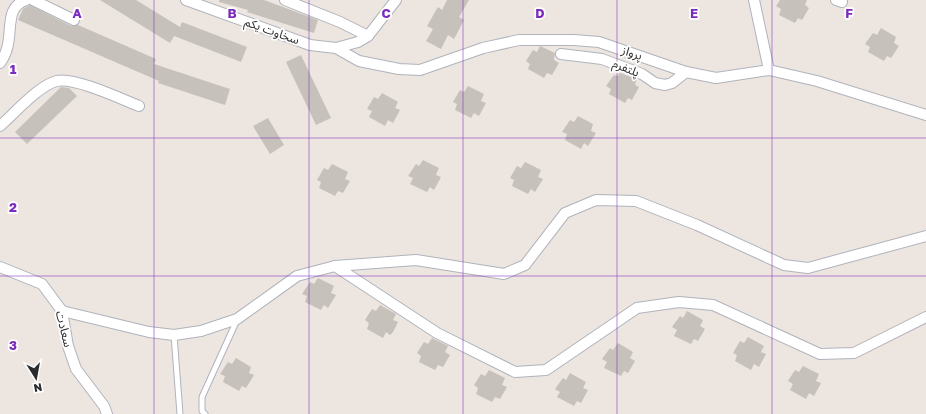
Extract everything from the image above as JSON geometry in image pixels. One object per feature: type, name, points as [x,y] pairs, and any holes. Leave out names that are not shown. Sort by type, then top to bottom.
[{"type":"street","points":[[0,63],[4,57],[5,48],[3,14],[8,7],[26,0]]},
{"type":"street","points":[[33,0],[74,20]]},
{"type":"street","name":"سخاوت یکم","points":[[186,0],[310,45],[336,48]]},
{"type":"street","points":[[285,0],[340,22],[368,36]]},
{"type":"street","points":[[336,48],[358,42],[368,36],[396,0]]},
{"type":"street","points":[[754,0],[769,70]]},
{"type":"street","name":"پرواز","points":[[336,48],[359,60],[398,69],[420,70],[484,48],[519,40],[574,40],[599,42],[686,72],[716,78],[769,70],[817,80],[926,116]]},
{"type":"street","name":"پلتفرم","points":[[561,54],[602,59],[642,74],[655,83],[665,85],[672,83],[686,72]]},
{"type":"street","points":[[0,126],[44,87],[58,80],[81,83],[139,106]]},
{"type":"street","points":[[62,311],[149,332],[174,335],[201,331],[237,319],[297,276],[335,266],[416,260],[504,274],[525,265],[564,213],[596,200],[636,201],[697,225],[784,265],[808,268],[926,236]]},
{"type":"street","points":[[335,266],[437,333],[515,372],[546,370],[638,308],[679,302],[713,305],[820,354],[854,353],[926,317]]},
{"type":"street","name":"سعادت","points":[[0,267],[42,284],[62,311],[68,346],[76,369],[104,406],[107,414]]},
{"type":"lane","points":[[205,414],[202,411],[202,397],[237,319]]},
{"type":"lane","points":[[174,335],[180,414]]},
{"type":"building","points":[[100,0],[136,0],[180,27],[182,22],[247,47],[241,62],[174,36],[170,43]]},
{"type":"building","points":[[219,0],[264,0],[318,20],[314,33],[247,12],[248,10],[219,2]]},
{"type":"building","points":[[447,0],[469,0],[459,17],[464,20],[454,39],[448,35],[441,49],[426,41],[433,29],[427,26],[438,7],[442,10]]},
{"type":"building","points":[[780,0],[807,0],[805,5],[809,8],[802,20],[798,18],[795,23],[779,15],[781,9],[776,6]]},
{"type":"building","points":[[30,5],[71,26],[78,25],[156,59],[154,64],[230,89],[225,105],[158,83],[159,81],[18,20],[23,9]]},
{"type":"building","points":[[881,28],[896,37],[894,43],[899,46],[891,58],[887,56],[884,61],[868,52],[870,47],[865,44],[873,33],[877,35]]},
{"type":"building","points":[[540,46],[555,53],[554,60],[559,63],[552,75],[547,73],[544,78],[528,69],[530,64],[526,61],[533,50],[537,52]]},
{"type":"building","points":[[301,55],[331,118],[316,125],[286,62]]},
{"type":"building","points":[[620,73],[637,79],[635,85],[639,87],[632,100],[628,98],[625,103],[609,94],[611,89],[606,86],[614,75],[617,76]]},
{"type":"building","points":[[468,86],[484,94],[481,101],[486,103],[479,116],[474,113],[471,118],[455,110],[457,104],[453,102],[460,90],[464,92]]},
{"type":"building","points":[[61,87],[69,88],[77,96],[27,144],[15,132]]},
{"type":"building","points":[[382,93],[398,102],[395,108],[400,110],[393,123],[388,120],[385,126],[369,117],[372,111],[367,109],[374,97],[378,99]]},
{"type":"building","points":[[578,116],[593,124],[591,131],[596,133],[588,146],[584,143],[581,149],[565,140],[567,134],[562,132],[570,120],[574,122]]},
{"type":"building","points":[[268,118],[284,145],[270,154],[253,126]]},
{"type":"building","points":[[423,160],[439,168],[436,175],[441,177],[434,190],[430,187],[427,192],[410,184],[413,178],[408,176],[416,164],[419,166]]},
{"type":"building","points":[[525,162],[541,170],[538,177],[543,179],[535,192],[531,189],[528,194],[512,186],[514,180],[510,178],[517,166],[521,168]]},
{"type":"building","points":[[332,164],[348,172],[345,179],[350,181],[343,193],[338,191],[335,196],[319,188],[321,182],[317,180],[324,168],[328,170]]},
{"type":"building","points":[[318,278],[334,286],[331,293],[336,295],[328,308],[324,305],[321,310],[305,302],[307,296],[302,294],[310,282],[314,284]]},
{"type":"building","points":[[380,305],[396,314],[393,320],[398,322],[393,332],[390,335],[386,332],[383,338],[367,329],[369,323],[365,320],[372,309],[376,311]]},
{"type":"building","points":[[687,311],[703,320],[700,326],[705,329],[698,341],[694,339],[691,344],[674,336],[677,330],[672,327],[680,316],[683,318]]},
{"type":"building","points":[[748,337],[764,346],[761,352],[766,354],[759,367],[754,364],[751,370],[735,361],[737,355],[733,353],[740,341],[744,343]]},
{"type":"building","points":[[432,338],[448,346],[445,352],[450,355],[443,367],[438,365],[435,370],[419,362],[421,356],[417,353],[424,342],[428,344]]},
{"type":"building","points":[[618,343],[633,352],[630,358],[635,361],[628,373],[624,371],[621,376],[604,368],[607,362],[602,359],[610,348],[613,350]]},
{"type":"building","points":[[236,358],[251,367],[249,373],[254,375],[246,388],[242,386],[239,391],[223,382],[225,376],[220,374],[228,362],[232,364]]},
{"type":"building","points":[[803,366],[819,374],[816,381],[821,383],[814,396],[809,393],[806,399],[790,390],[793,384],[788,381],[795,370],[799,372]]},
{"type":"building","points":[[489,370],[505,378],[502,385],[507,387],[500,399],[495,397],[492,402],[476,394],[478,388],[474,385],[481,374],[485,376]]},
{"type":"building","points":[[570,373],[586,382],[583,388],[588,390],[581,403],[577,401],[574,406],[557,397],[560,392],[555,389],[563,378],[566,380]]}]
